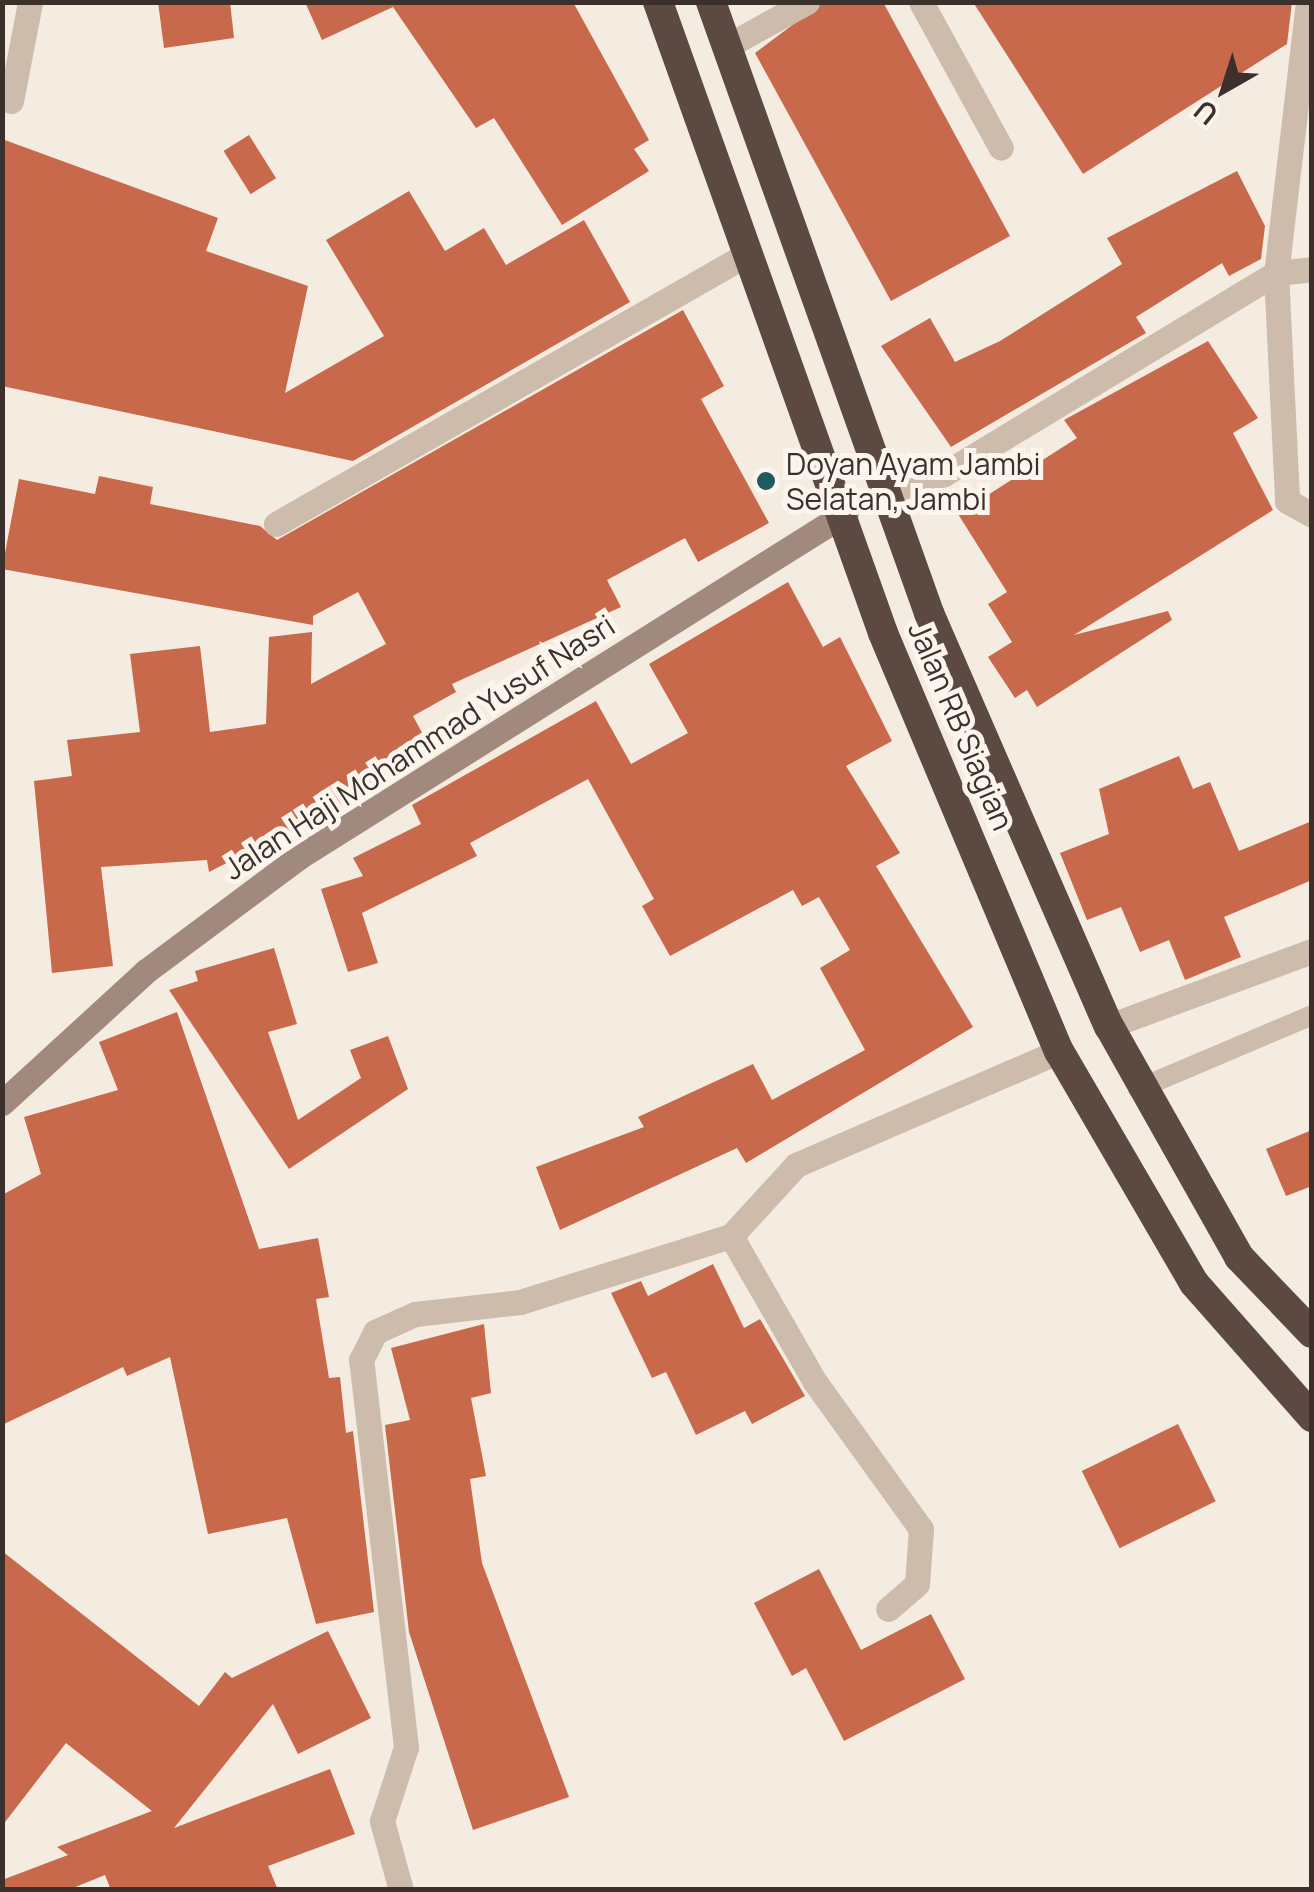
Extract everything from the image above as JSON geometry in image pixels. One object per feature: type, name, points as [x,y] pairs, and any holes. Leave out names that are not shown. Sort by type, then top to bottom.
[{"type":"highway","name":"Jalan RB Siagian","points":[[658,2],[846,513],[883,633],[1059,1051],[1194,1284],[1312,1417]]},
{"type":"highway","name":"Jalan RB Siagian","points":[[711,2],[886,492],[1109,1026],[1138,1089],[1239,1257],[1312,1333]]},
{"type":"street","points":[[11,101],[30,2]]},
{"type":"street","points":[[729,44],[807,2]]},
{"type":"street","points":[[920,2],[1001,148]]},
{"type":"street","points":[[1308,2],[1276,273],[1286,501],[1312,515]]},
{"type":"street","points":[[276,524],[749,254]]},
{"type":"street","points":[[886,492],[944,474],[1276,273],[1312,269]]},
{"type":"street","name":"Jalan Haji Mohammad Yusuf Nasri","points":[[2,1103],[146,971],[299,857],[846,513]]},
{"type":"street","points":[[1109,1026],[1312,951]]},
{"type":"street","points":[[401,1890],[382,1821],[406,1747],[362,1360],[375,1332],[415,1314],[520,1302],[730,1236],[796,1165],[1059,1051]]},
{"type":"street","points":[[730,1236],[815,1382],[921,1529],[917,1584],[888,1609]]},
{"type":"lane","points":[[1138,1089],[1312,1015]]},
{"type":"building","points":[[158,2],[230,2],[234,38],[164,48]]},
{"type":"building","points":[[305,2],[573,2],[649,140],[634,149],[649,171],[562,225],[494,118],[476,128],[393,7],[322,40]]},
{"type":"building","points":[[823,2],[883,2],[1010,236],[891,301],[755,53]]},
{"type":"building","points":[[973,2],[1292,2],[1287,44],[1083,174]]},
{"type":"building","points":[[249,135],[276,178],[251,194],[224,151]]},
{"type":"building","points":[[2,139],[218,218],[206,251],[308,286],[285,393],[384,336],[326,240],[409,191],[445,251],[484,228],[506,265],[584,220],[630,302],[353,461],[2,386]]},
{"type":"building","points":[[1237,171],[1265,226],[1261,259],[1229,276],[1222,263],[1136,317],[1146,333],[951,447],[881,346],[930,318],[955,362],[1000,341],[1122,264],[1107,238]]},
{"type":"building","points":[[683,310],[724,386],[701,399],[769,523],[698,562],[685,538],[607,580],[621,607],[452,684],[456,692],[413,716],[433,753],[397,776],[209,872],[207,860],[101,867],[113,966],[52,973],[34,781],[72,776],[67,740],[140,732],[130,654],[200,646],[210,732],[266,724],[269,637],[312,632],[311,684],[386,644],[358,592],[313,616],[313,625],[2,569],[19,479],[95,494],[99,476],[153,487],[150,504],[260,526],[277,540]]},
{"type":"building","points":[[1208,341],[1258,418],[1233,433],[1273,510],[1074,635],[1168,611],[1172,620],[1037,707],[1027,690],[1015,698],[988,657],[1012,642],[988,604],[1007,592],[958,514],[1077,438],[1064,420]]},
{"type":"building","points":[[788,582],[823,647],[840,637],[892,741],[846,766],[900,853],[876,866],[973,1027],[746,1163],[737,1148],[560,1230],[536,1167],[644,1127],[638,1117],[753,1064],[772,1100],[865,1050],[820,968],[850,950],[819,897],[802,906],[793,890],[670,956],[642,906],[654,899],[588,779],[470,843],[477,856],[362,913],[378,963],[348,972],[321,889],[363,876],[353,858],[421,824],[412,805],[596,701],[631,764],[688,733],[649,664]]},
{"type":"building","points":[[1179,756],[1193,789],[1210,782],[1239,851],[1312,821],[1312,880],[1224,917],[1241,957],[1185,980],[1169,940],[1140,952],[1121,907],[1087,920],[1060,853],[1109,834],[1099,789]]},
{"type":"building","points":[[274,948],[297,1024],[268,1032],[298,1120],[361,1078],[350,1050],[388,1036],[408,1089],[289,1169],[169,990],[198,981],[195,971]]},
{"type":"building","points":[[177,1012],[259,1249],[318,1238],[329,1297],[316,1299],[329,1378],[340,1377],[346,1433],[353,1431],[374,1612],[316,1624],[287,1518],[208,1534],[170,1357],[127,1376],[123,1367],[2,1425],[2,1195],[41,1174],[24,1117],[118,1090],[99,1042]]},
{"type":"building","points":[[1312,1130],[1312,1186],[1286,1196],[1266,1149]]},
{"type":"building","points":[[713,1264],[744,1328],[760,1319],[805,1396],[752,1424],[745,1411],[696,1435],[666,1372],[652,1378],[611,1293],[641,1281],[648,1296]]},
{"type":"building","points":[[484,1324],[491,1393],[471,1398],[486,1476],[470,1479],[482,1563],[569,1797],[473,1830],[409,1632],[385,1425],[410,1420],[391,1348]]},
{"type":"building","points":[[1178,1424],[1216,1501],[1120,1548],[1082,1471]]},
{"type":"building","points":[[2,1551],[199,1706],[225,1672],[232,1678],[328,1631],[371,1718],[298,1754],[273,1704],[174,1828],[330,1769],[355,1834],[268,1866],[278,1890],[111,1890],[105,1875],[68,1890],[2,1890],[2,1880],[68,1855],[57,1847],[152,1811],[66,1743],[2,1826]]},
{"type":"building","points":[[819,1569],[861,1650],[931,1614],[965,1679],[844,1741],[806,1668],[792,1676],[754,1603]]},
{"type":"place","name":"Doyan Ayam Jambi Selatan, Jambi","points":[[766,481]]}]
